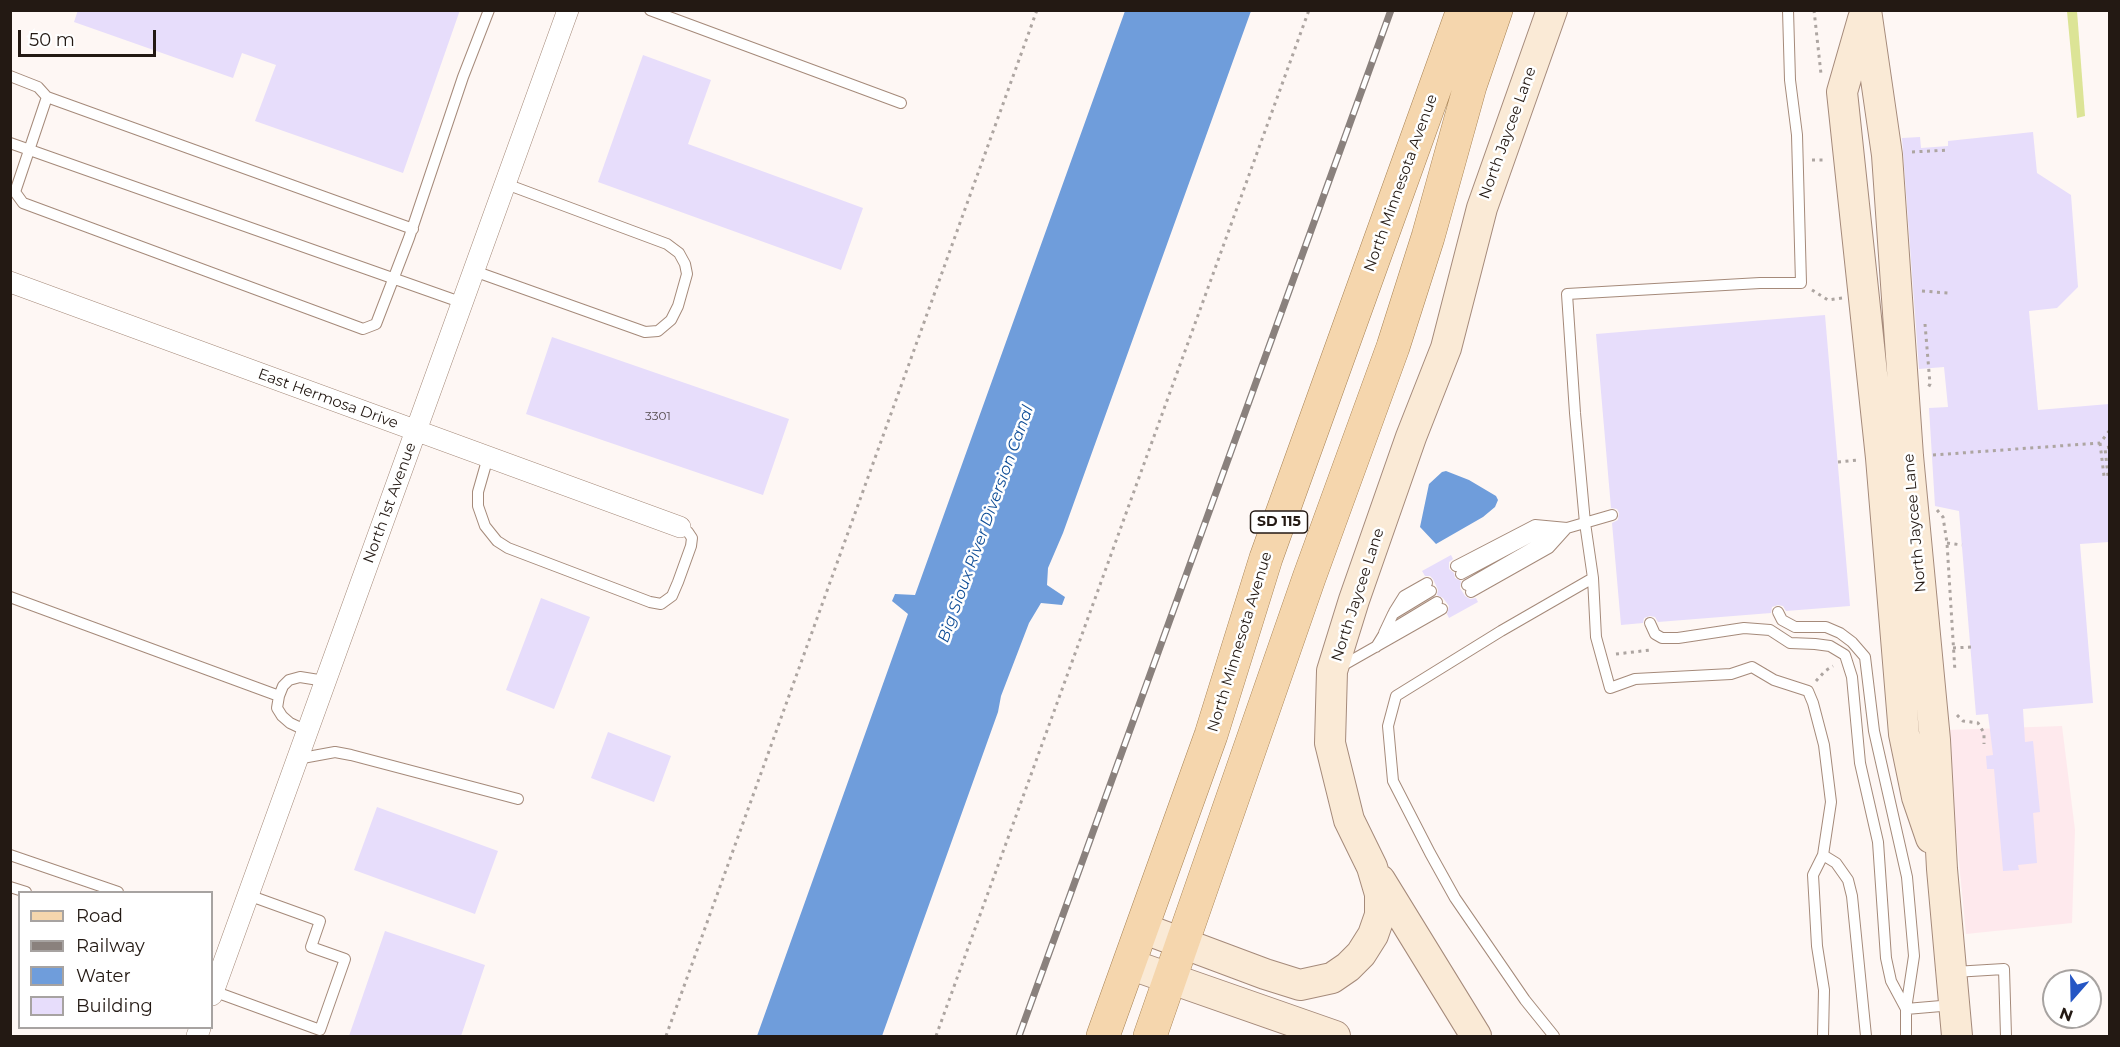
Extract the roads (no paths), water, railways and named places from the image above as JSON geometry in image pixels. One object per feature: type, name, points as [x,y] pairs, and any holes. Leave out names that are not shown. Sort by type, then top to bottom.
[{"type":"main road","name":"North Minnesota Avenue","points":[[1103,1036],[1211,735],[1266,558],[1463,10]]},
{"type":"main road","name":"SD 115","points":[[1150,1036],[1309,578],[1393,347],[1428,237],[1470,86],[1496,10]]},
{"type":"main road","name":"North Jaycee Lane","points":[[1142,928],[1299,985],[1332,978],[1361,954],[1372,935],[1380,915],[1380,894],[1372,867],[1349,820],[1330,743],[1332,671],[1354,600],[1411,437],[1446,348],[1485,198],[1552,10]]},
{"type":"main road","name":"North Jaycee Lane","points":[[1866,10],[1887,154],[1908,456],[1935,740],[1942,869],[1957,1036]]},
{"type":"main road","points":[[1372,867],[1476,1036]]},
{"type":"main road","points":[[1129,964],[1335,1036]]},
{"type":"street","name":"North 1st Avenue","points":[[213,988],[218,960],[248,895],[568,10]]},
{"type":"street","name":"East Hermosa Drive","points":[[10,282],[680,526]]},
{"type":"lane","points":[[15,192],[23,203],[363,329],[376,324],[394,279],[463,77],[489,10]]},
{"type":"lane","points":[[651,10],[901,103]]},
{"type":"lane","points":[[1788,10],[1790,80],[1797,135],[1801,283],[1760,283],[1567,294],[1575,413],[1585,523],[1593,578],[1596,637],[1611,688],[1635,679],[1731,674],[1752,667],[1774,680],[1808,691],[1824,745],[1831,802],[1823,855],[1814,874],[1817,946],[1824,990],[1823,1036]]},
{"type":"lane","points":[[10,76],[38,87],[47,97],[412,229]]},
{"type":"lane","points":[[10,204],[47,97]]},
{"type":"lane","points":[[10,143],[463,303]]},
{"type":"lane","points":[[474,271],[645,332],[658,331],[671,320],[678,306],[687,274],[679,253],[667,244],[506,184]]},
{"type":"lane","points":[[488,457],[478,492],[478,506],[485,526],[497,541],[508,548],[650,602],[662,604],[672,596],[678,582],[692,538],[680,526]]},
{"type":"lane","points":[[1459,570],[1536,534],[1611,515]]},
{"type":"lane","points":[[1469,589],[1567,528]]},
{"type":"lane","points":[[1554,1036],[1524,1000],[1455,898],[1430,853],[1394,781],[1388,726],[1396,696],[1501,631],[1593,578]]},
{"type":"lane","points":[[1375,648],[1393,614],[1429,587]]},
{"type":"lane","points":[[10,597],[279,696]]},
{"type":"lane","points":[[1332,671],[1375,648],[1439,606],[1383,634]]},
{"type":"lane","points":[[1778,612],[1782,620],[1795,627],[1826,627],[1840,633],[1852,642],[1865,657],[1874,731],[1908,876],[1914,956],[1906,1009],[1906,1036]]},
{"type":"lane","points":[[1650,623],[1655,634],[1662,638],[1678,638],[1744,628],[1770,630],[1790,643],[1830,646],[1845,655],[1852,677],[1860,763],[1878,842],[1886,958],[1891,981],[1906,1009]]},
{"type":"lane","points":[[307,731],[290,723],[282,716],[278,708],[279,696],[283,686],[289,680],[300,677],[326,681]]},
{"type":"lane","points":[[297,759],[335,752],[518,799]]},
{"type":"lane","points":[[10,855],[115,891]]},
{"type":"lane","points":[[1823,855],[1836,863],[1848,880],[1850,888],[1866,1036]]},
{"type":"lane","points":[[213,993],[320,1030],[345,959],[311,947],[320,921],[248,895]]},
{"type":"lane","points":[[1952,972],[2004,969],[2006,1036]]},
{"type":"lane","points":[[1906,1009],[1956,1005]]},
{"type":"water","name":"Big Sioux River Diversion Canal","points":[[1125,11],[1251,11],[1063,533],[1048,568],[1047,585],[1065,597],[1062,605],[1041,603],[1029,623],[1001,696],[998,712],[882,1036],[757,1036],[908,614],[892,601],[895,594],[915,595]]},
{"type":"water","points":[[1446,471],[1469,480],[1496,496],[1498,500],[1495,507],[1483,517],[1436,544],[1420,527],[1429,484]]},
{"type":"railway","points":[[1019,1036],[1391,10]]}]
